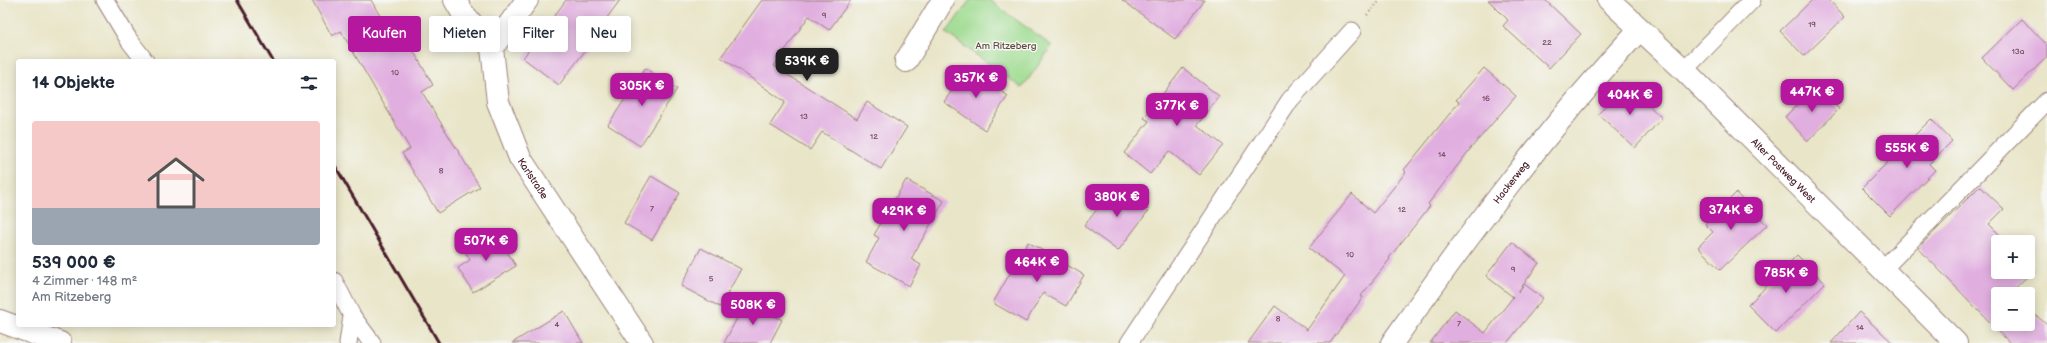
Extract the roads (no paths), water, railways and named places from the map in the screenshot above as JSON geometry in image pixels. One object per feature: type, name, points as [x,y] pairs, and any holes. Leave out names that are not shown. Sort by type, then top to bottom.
[{"type":"street","points":[[454,0],[465,16]]},
{"type":"street","points":[[500,37],[527,0]]},
{"type":"street","points":[[906,62],[943,0]]},
{"type":"street","name":"Alter Postweg West","points":[[1608,0],[1684,70],[1883,269],[1945,339]]},
{"type":"street","name":"Hackerweg","points":[[1392,343],[1463,243],[1519,169],[1594,78],[1639,30]]},
{"type":"street","name":"Karlstraße","points":[[492,52],[498,102],[520,158],[642,343]]},
{"type":"street","points":[[0,321],[16,327]]},
{"type":"street","points":[[16,327],[60,343]]},
{"type":"lane","points":[[105,0],[129,40],[143,59]]},
{"type":"lane","points":[[1684,70],[1752,0]]},
{"type":"lane","points":[[1128,343],[1290,100],[1352,31]]},
{"type":"lane","points":[[1883,269],[2047,101]]},
{"type":"lane","points":[[336,285],[352,316],[372,343]]},
{"type":"lane","points":[[348,343],[352,316]]},
{"type":"railway","points":[[237,0],[272,59]]},
{"type":"railway","points":[[336,167],[439,343]]},
{"type":"park label","name":"Am Ritzeberg","points":[[1006,45]]}]
